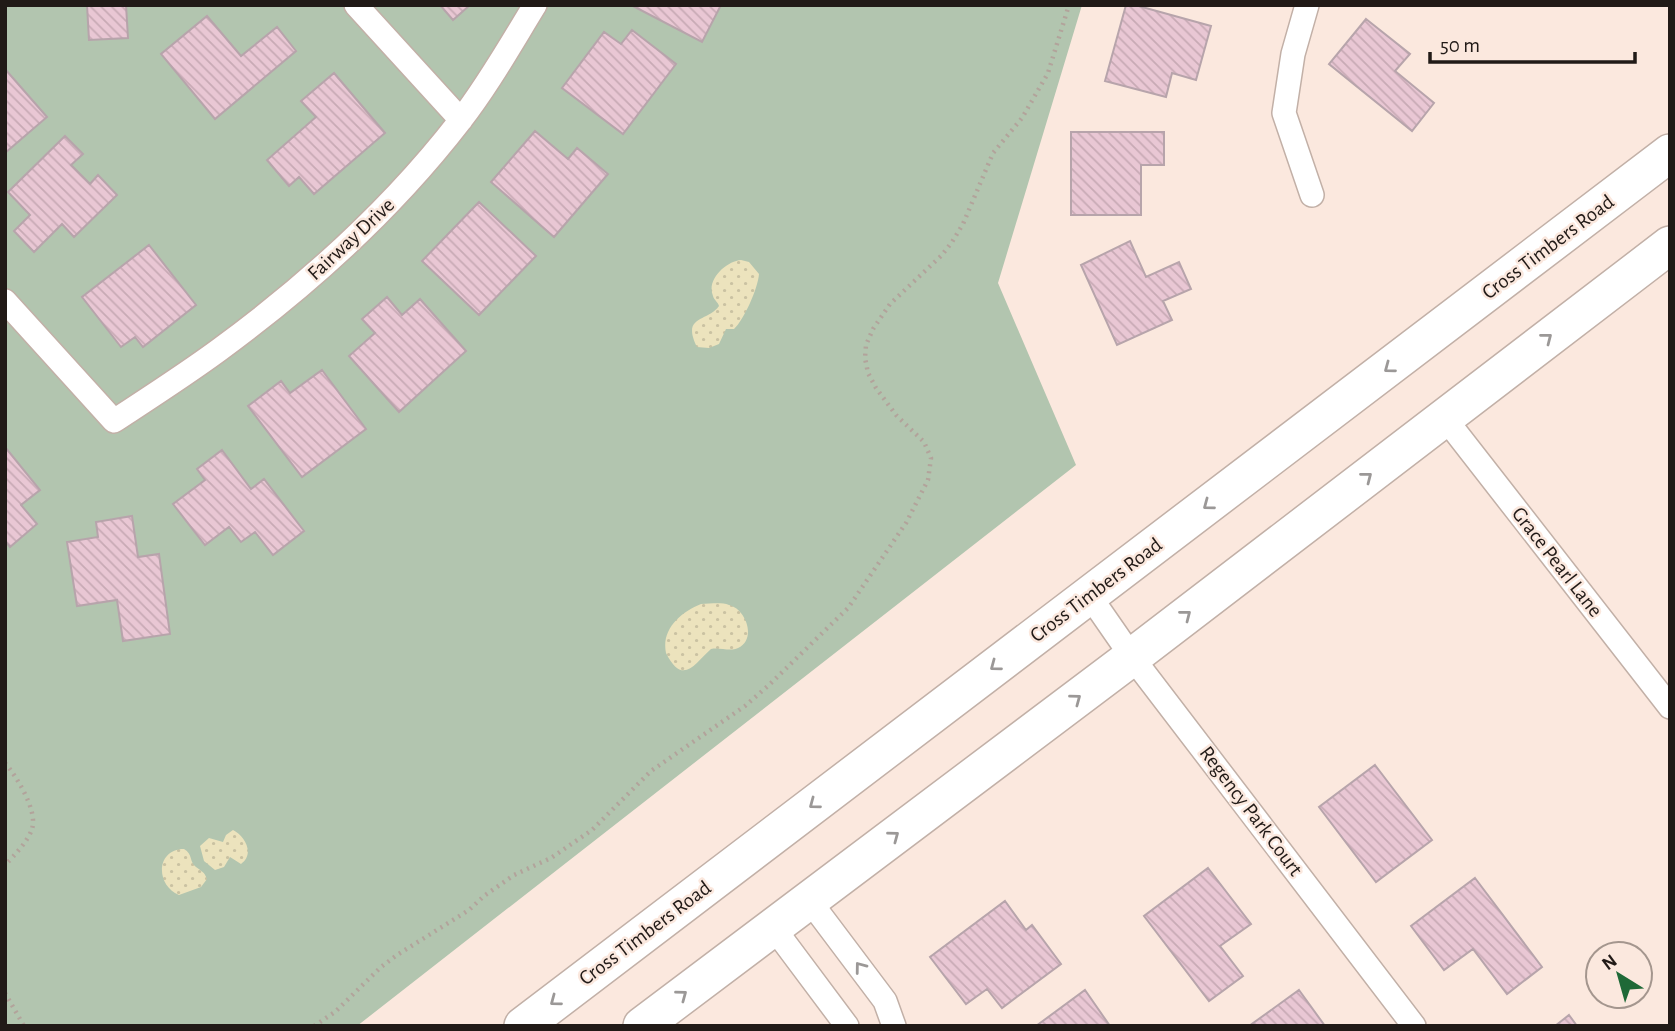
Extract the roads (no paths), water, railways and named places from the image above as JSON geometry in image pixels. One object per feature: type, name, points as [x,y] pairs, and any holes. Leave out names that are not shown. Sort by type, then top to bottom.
[{"type":"main road","name":"Cross Timbers Road","points":[[523,1026],[1670,153]]},
{"type":"main road","points":[[642,1026],[1132,657],[1670,245]]},
{"type":"street","points":[[356,5],[461,120]]},
{"type":"street","name":"Fairway Drive","points":[[5,302],[114,421],[218,351],[333,259],[391,202],[461,120],[535,5]]},
{"type":"street","points":[[1307,5],[1293,54],[1284,113],[1312,195]]},
{"type":"street","name":"Grace Pearl Lane","points":[[1444,417],[1670,707]]},
{"type":"street","name":"Regency Park Court","points":[[1089,595],[1132,657],[1413,1026]]},
{"type":"street","points":[[809,900],[885,1001],[894,1026]]},
{"type":"street","points":[[773,927],[846,1026]]}]
